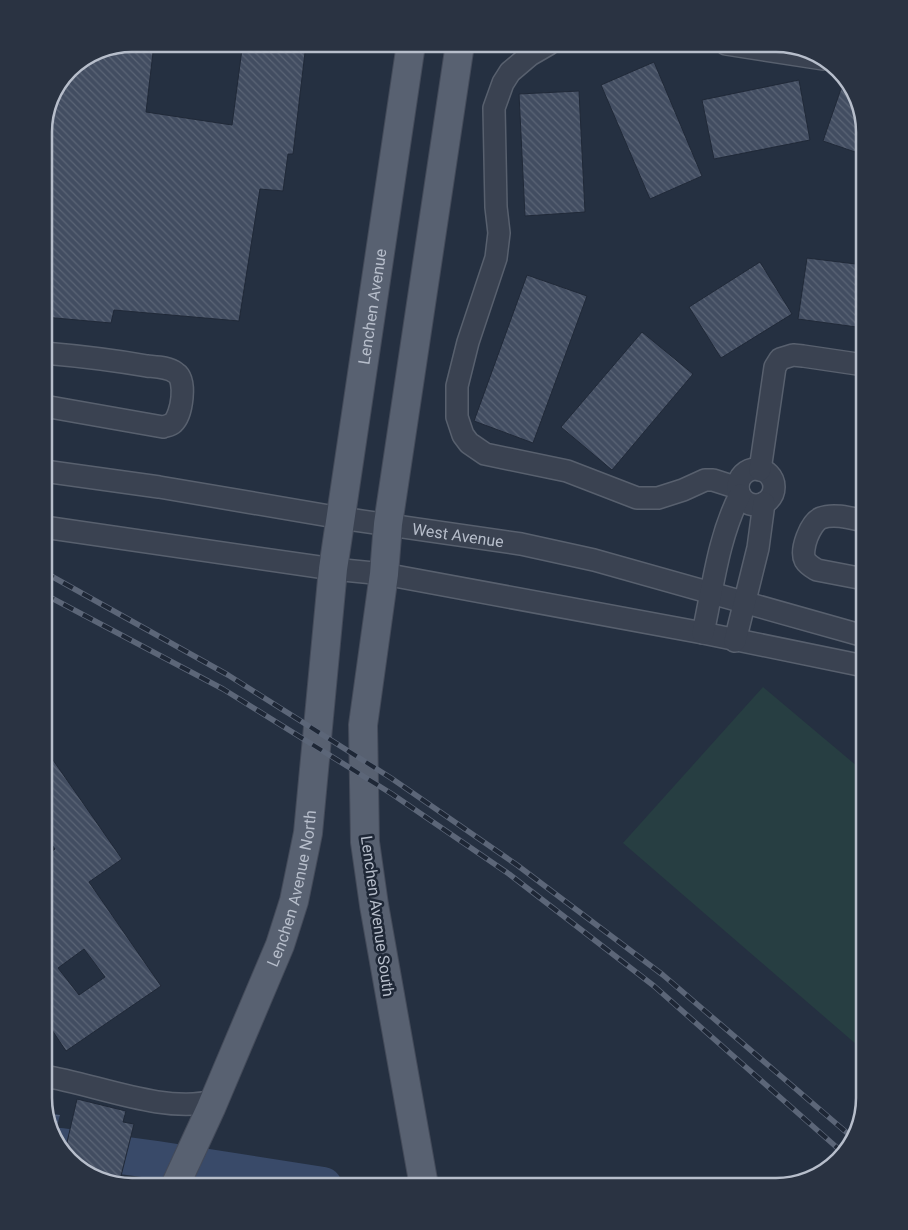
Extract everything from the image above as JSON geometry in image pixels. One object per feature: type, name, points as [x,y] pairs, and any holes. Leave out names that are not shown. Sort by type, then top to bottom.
[{"type":"main road","name":"Lenchen Avenue","points":[[333,569],[410,52]]},
{"type":"main road","points":[[388,524],[459,53]]},
{"type":"main road","name":"Lenchen Avenue South","points":[[388,524],[384,574],[363,724],[365,842],[374,905],[422,1174]]},
{"type":"main road","name":"Lenchen Avenue North","points":[[179,1177],[280,945],[294,901],[308,833],[333,569]]},
{"type":"street","points":[[534,53],[510,72],[494,108],[496,198],[499,233],[496,258],[468,342],[457,386],[457,417],[462,435],[469,443],[485,454],[567,471],[638,498],[658,498],[705,480],[713,480],[739,492],[748,504],[753,505],[764,503],[772,496],[774,485],[769,475],[760,470],[751,470],[740,478],[739,492],[724,535],[703,633]]},
{"type":"street","points":[[53,354],[108,359],[168,369],[178,374],[182,381],[183,394],[179,415],[173,424],[163,427],[53,408]]},
{"type":"street","points":[[760,470],[775,367],[780,359],[793,355],[856,363]]},
{"type":"street","name":"West Avenue","points":[[53,472],[159,487],[341,518],[521,544],[594,560],[856,634]]},
{"type":"street","points":[[736,640],[758,548],[764,503]]},
{"type":"street","points":[[856,519],[832,516],[820,518],[808,532],[804,556],[810,566],[817,570],[856,577]]},
{"type":"street","points":[[53,528],[333,569],[384,574],[703,633],[856,664]]},
{"type":"street","points":[[52,1078],[170,1103],[212,1104]]},
{"type":"green space","points":[[763,687],[856,765],[856,1044],[623,843]]},
{"type":"water","points":[[54,1114],[60,1115],[57,1124]]},
{"type":"building","points":[[133,52],[153,52],[146,112],[232,125],[242,52],[305,52],[293,154],[288,154],[283,191],[260,189],[239,321],[114,310],[111,323],[53,318],[53,128],[55,112],[69,84],[80,72],[93,63],[107,57]]},
{"type":"building","points":[[654,62],[702,176],[650,199],[601,85]]},
{"type":"building","points":[[799,80],[810,140],[714,159],[702,100]]},
{"type":"building","points":[[841,88],[853,112],[856,152],[823,141]]},
{"type":"building","points":[[579,91],[585,212],[525,216],[519,94]]},
{"type":"building","points":[[807,258],[856,264],[856,327],[798,319]]},
{"type":"building","points":[[760,262],[792,314],[721,358],[689,307]]},
{"type":"building","points":[[527,275],[587,296],[533,443],[474,421]]},
{"type":"building","points":[[642,332],[693,374],[612,470],[561,427]]},
{"type":"building","points":[[53,760],[122,859],[89,882],[161,986],[66,1051],[52,1030],[52,851],[55,849],[52,845]],"holes":[[[84,949],[105,977],[79,995],[58,968]]]},
{"type":"building","points":[[77,1099],[126,1111],[123,1122],[134,1124],[121,1176],[107,1173],[88,1164],[67,1143]]},
{"type":"waterway","points":[[71,1148],[267,1177]]},
{"type":"railway","points":[[53,577],[228,675],[391,778],[517,865],[663,975],[847,1133]]},
{"type":"railway","points":[[53,599],[223,689],[392,794],[509,874],[654,986],[837,1148]]}]
